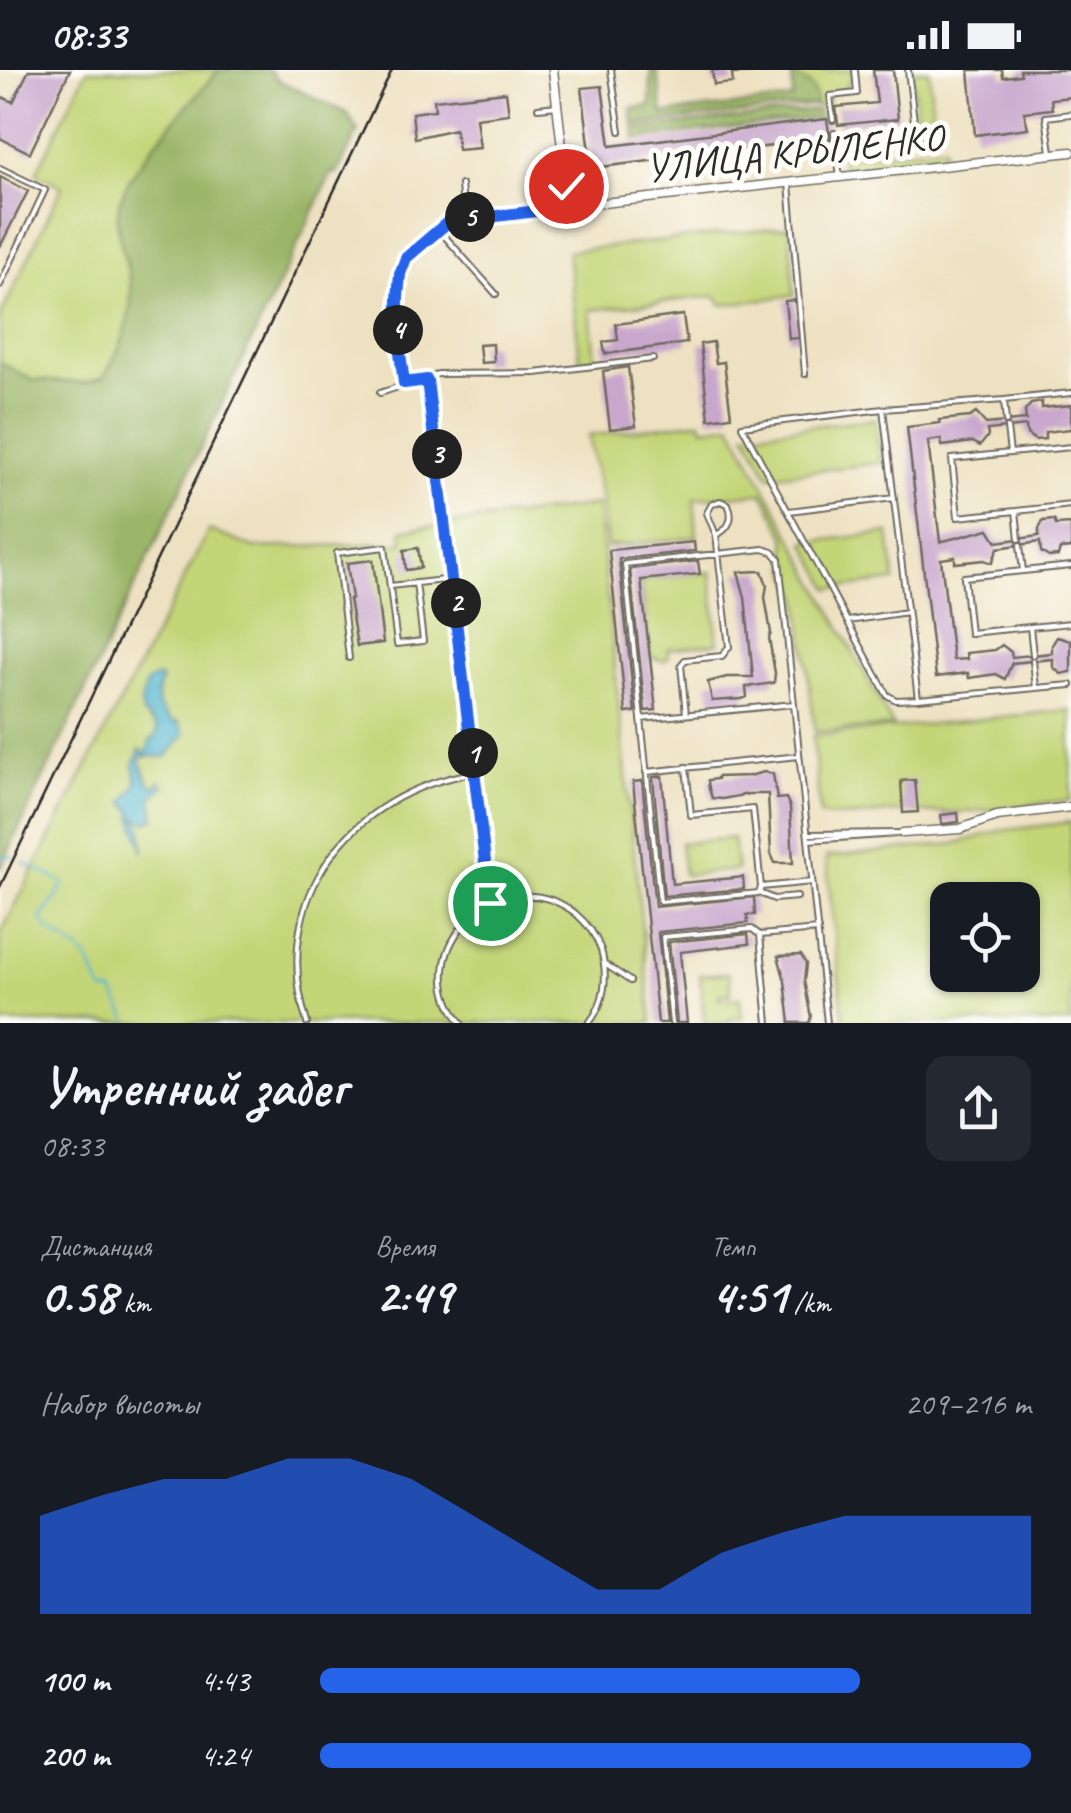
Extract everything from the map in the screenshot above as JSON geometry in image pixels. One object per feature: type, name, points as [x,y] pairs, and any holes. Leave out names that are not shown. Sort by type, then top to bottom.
[{"type":"street","points":[[553,70],[569,207]]},
{"type":"street","name":"УЛИЦА КРЫЛЕНКО","points":[[464,218],[1071,152]]},
{"type":"street","points":[[904,832],[960,829],[997,816],[1071,807]]},
{"type":"lane","points":[[611,70],[620,131]]},
{"type":"lane","points":[[833,120],[830,96],[857,93],[855,70]]},
{"type":"lane","points":[[836,148],[916,138],[908,70]]},
{"type":"lane","points":[[538,108],[557,106]]},
{"type":"lane","points":[[1051,154],[1046,116],[1071,114]]},
{"type":"lane","points":[[834,133],[840,178]]},
{"type":"lane","points":[[0,168],[46,190],[0,285]]},
{"type":"lane","points":[[789,183],[805,374]]},
{"type":"lane","points":[[404,383],[398,338],[400,274],[406,258],[423,241],[448,222],[464,218],[461,185]]},
{"type":"lane","points":[[440,230],[496,294]]},
{"type":"lane","points":[[380,394],[438,374],[535,373],[653,360]]},
{"type":"lane","points":[[427,380],[490,903]]},
{"type":"lane","points":[[1071,393],[742,426],[888,695],[896,700],[918,700],[1071,685]]},
{"type":"lane","points":[[1004,400],[1010,454]]},
{"type":"lane","points":[[884,409],[918,700]]},
{"type":"lane","points":[[1071,447],[952,460],[958,517],[1071,506]]},
{"type":"lane","points":[[788,511],[894,498]]},
{"type":"lane","points":[[686,714],[681,665],[684,660],[722,656],[729,648],[716,535],[707,512],[720,501],[728,504],[731,519],[726,530],[716,535]]},
{"type":"lane","points":[[1016,511],[1023,571]]},
{"type":"lane","points":[[349,658],[337,553],[386,547],[397,644],[423,641],[416,583]]},
{"type":"lane","points":[[812,882],[660,902],[625,564],[763,549],[774,552],[779,559],[827,1023]]},
{"type":"lane","points":[[1071,566],[964,578],[970,633],[1071,622]]},
{"type":"lane","points":[[390,586],[453,578]]},
{"type":"lane","points":[[848,621],[908,612]]},
{"type":"lane","points":[[1030,627],[1036,688]]},
{"type":"lane","points":[[347,640],[356,638]]},
{"type":"lane","points":[[640,719],[794,704]]},
{"type":"lane","points":[[646,772],[798,756]]},
{"type":"lane","points":[[686,767],[692,816],[753,809],[760,890]]},
{"type":"lane","points":[[307,1023],[299,991],[300,936],[307,904],[337,848],[384,804],[413,788],[476,773]]},
{"type":"lane","points":[[808,837],[904,832]]},
{"type":"lane","points":[[760,890],[774,899],[797,897]]},
{"type":"lane","points":[[460,1023],[447,996],[444,974],[448,952],[457,932],[472,915],[490,903],[514,896],[540,896],[563,905],[583,920],[598,940],[605,964],[605,990],[590,1023]]},
{"type":"lane","points":[[672,1023],[663,937],[752,930],[760,936],[818,930]]},
{"type":"lane","points":[[760,936],[768,1023]]},
{"type":"lane","points":[[605,964],[630,982]]},
{"type":"green space","points":[[87,70],[219,70],[162,136],[124,191],[118,228],[131,302],[124,336],[104,377],[84,383],[32,380],[0,362],[0,317],[62,187],[36,173]]},
{"type":"green space","points":[[219,70],[270,70],[277,80],[348,114],[358,131],[337,174],[332,172],[0,869],[0,362],[32,380],[84,383],[104,377],[124,335],[131,302],[118,228],[124,191],[162,136]]},
{"type":"green space","points":[[651,70],[657,70],[663,114],[793,99],[792,76],[811,86],[816,105],[633,125],[631,108],[650,106]]},
{"type":"green space","points":[[793,70],[852,70],[854,79],[848,82],[847,90],[830,93],[826,107],[798,102]]},
{"type":"green space","points":[[912,70],[929,70],[935,139],[919,135]]},
{"type":"green space","points":[[818,110],[819,118],[635,139],[634,129]]},
{"type":"green space","points":[[944,146],[944,159],[844,170],[841,158]]},
{"type":"green space","points":[[790,227],[794,295],[722,305],[716,296],[590,310],[595,359],[580,361],[568,251]]},
{"type":"green space","points":[[875,419],[881,463],[769,476],[746,433]]},
{"type":"green space","points":[[701,421],[703,428],[731,424],[893,726],[815,732],[799,597],[788,570],[786,537],[763,493],[694,499],[697,537],[607,547],[588,436]]},
{"type":"green space","points":[[598,505],[652,1023],[0,1023],[0,935],[209,530],[254,548],[403,543],[402,530]]},
{"type":"green space","points":[[889,533],[895,581],[830,589],[805,542]]},
{"type":"green space","points":[[711,572],[718,643],[668,649],[669,657],[664,661],[650,657],[641,580]]},
{"type":"green space","points":[[1071,710],[1071,800],[953,813],[820,815],[813,736]]},
{"type":"green space","points":[[1071,822],[1071,1023],[844,1023],[826,857],[954,844],[999,831]]},
{"type":"green space","points":[[733,838],[737,870],[684,875],[680,843]]},
{"type":"green space","points":[[729,973],[731,994],[719,995],[719,1000],[740,998],[742,1018],[730,1019],[730,1023],[704,1023],[700,975]]},
{"type":"water","points":[[157,677],[162,680],[157,693],[161,709],[175,723],[178,721],[185,734],[167,757],[143,756],[140,760],[149,783],[155,787],[160,781],[164,786],[152,798],[155,818],[146,822],[136,817],[142,828],[144,853],[132,810],[124,802],[137,784],[134,764],[140,749],[146,755],[158,728],[143,714],[141,703],[147,682]]},
{"type":"building","points":[[29,70],[70,70],[30,153],[0,138],[0,96],[13,102]]},
{"type":"building","points":[[712,70],[751,73],[732,74],[733,83],[714,85]]},
{"type":"building","points":[[873,70],[893,70],[898,119],[838,125],[836,107],[877,103]]},
{"type":"building","points":[[969,70],[1002,70],[1003,77],[1021,75],[1020,70],[1071,70],[1071,97],[1051,99],[1052,109],[1024,112],[1028,128],[975,135]]},
{"type":"building","points":[[602,86],[610,146],[827,119],[830,139],[592,168],[582,88]]},
{"type":"building","points":[[506,92],[509,114],[476,118],[480,148],[458,150],[455,129],[415,138],[412,113],[435,110],[434,100]]},
{"type":"building","points":[[0,177],[28,191],[0,247]]},
{"type":"building","points":[[795,300],[799,338],[789,339],[785,301]]},
{"type":"building","points":[[683,315],[687,343],[605,354],[603,342],[618,340],[616,324]]},
{"type":"building","points":[[713,342],[716,363],[724,362],[731,416],[709,419],[700,344]]},
{"type":"building","points":[[493,344],[494,362],[481,363],[479,345]]},
{"type":"building","points":[[628,367],[636,426],[610,429],[603,371]]},
{"type":"building","points":[[1042,402],[1042,408],[1071,405],[1071,429],[1045,432],[1045,439],[1035,440],[1027,434],[1026,426],[987,430],[988,436],[980,446],[973,442],[942,446],[941,439],[928,441],[940,542],[989,529],[997,542],[1039,536],[1043,521],[1071,524],[1071,548],[1060,549],[1058,556],[1049,557],[1041,552],[1040,542],[998,548],[992,563],[955,563],[955,557],[941,559],[953,660],[967,659],[966,653],[995,650],[1002,645],[1012,657],[1052,653],[1057,637],[1071,641],[1071,672],[1061,674],[1053,667],[1053,659],[1012,663],[1005,679],[996,674],[969,678],[968,673],[936,677],[907,427],[976,413],[986,424],[1026,420],[1025,411],[1031,404]]},
{"type":"building","points":[[694,542],[695,551],[619,559],[635,712],[626,713],[609,550]]},
{"type":"building","points":[[418,548],[421,568],[406,570],[404,550]]},
{"type":"building","points":[[373,560],[383,643],[357,646],[347,563]]},
{"type":"building","points":[[698,561],[700,574],[641,580],[656,710],[645,711],[630,569]]},
{"type":"building","points":[[762,571],[767,585],[774,683],[746,687],[747,697],[742,699],[712,701],[708,682],[753,677],[745,597],[738,572]]},
{"type":"building","points":[[773,774],[777,799],[786,798],[790,807],[793,863],[775,863],[771,854],[768,794],[722,799],[712,798],[709,789],[708,780],[717,777]]},
{"type":"building","points":[[662,776],[672,884],[743,877],[744,889],[664,896],[653,777]]},
{"type":"building","points":[[915,780],[918,812],[903,813],[901,781]]},
{"type":"building","points":[[642,781],[655,907],[754,897],[755,915],[747,915],[748,923],[658,932],[667,1023],[658,1023],[633,782]]},
{"type":"building","points":[[958,813],[959,822],[942,824],[941,815]]},
{"type":"building","points":[[748,934],[749,944],[680,952],[687,1023],[677,1023],[669,942]]},
{"type":"building","points":[[801,955],[806,964],[804,981],[811,1017],[809,1023],[790,1023],[778,956]]},
{"type":"waterway","points":[[0,858],[12,856]]},
{"type":"waterway","points":[[24,863],[64,883],[41,918],[49,930],[85,956],[100,988],[113,992],[129,1022]]},
{"type":"railway","points":[[0,887],[392,70]]},
{"type":"route","points":[[490,903],[427,380],[404,383],[398,338],[400,274],[406,258],[448,222],[569,207],[566,186]]}]
